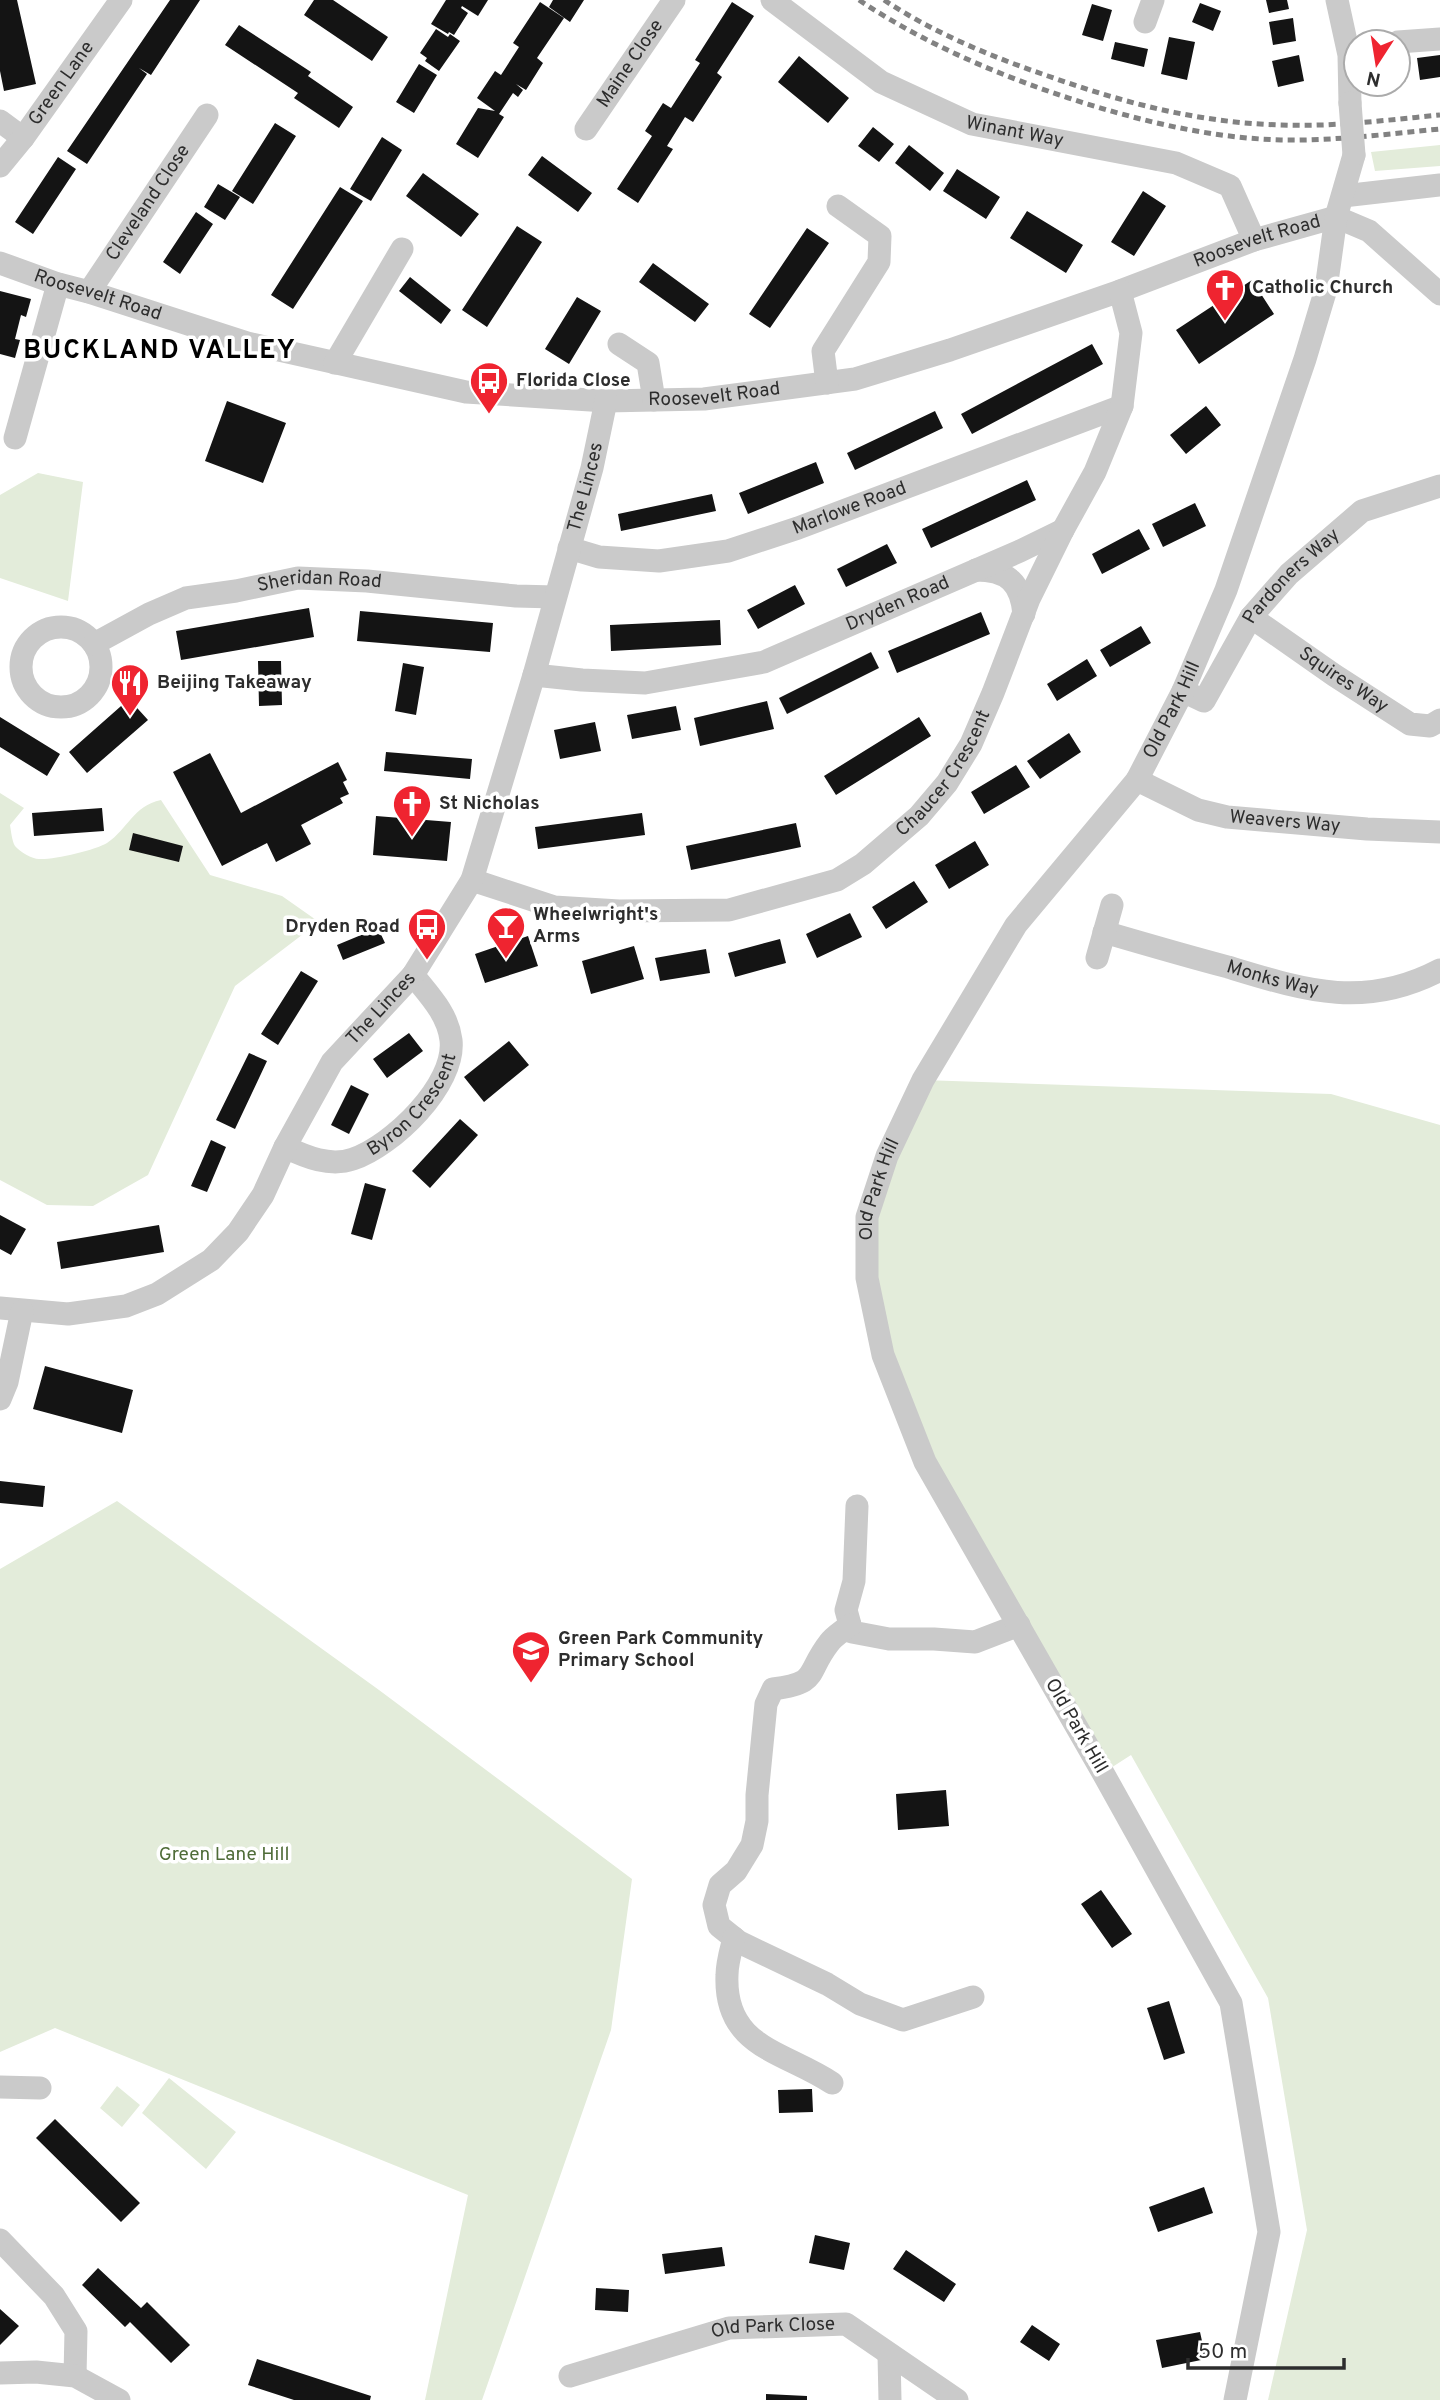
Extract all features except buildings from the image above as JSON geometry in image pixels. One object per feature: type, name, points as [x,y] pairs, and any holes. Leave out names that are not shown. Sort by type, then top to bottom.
[{"type":"street","name":"Green Lane","points":[[0,166],[121,0]]},
{"type":"street","name":"Maine Close","points":[[586,129],[674,0]]},
{"type":"street","name":"Winant Way","points":[[772,0],[881,82],[972,124],[1176,163],[1230,186],[1254,240]]},
{"type":"street","name":"Old Park Hill","points":[[1338,0],[1346,28]]},
{"type":"street","points":[[1412,41],[1440,39]]},
{"type":"street","name":"Old Park Hill","points":[[1235,2400],[1269,2232],[1231,2003],[925,1462],[883,1355],[867,1278],[867,1217],[887,1156],[923,1080],[1016,925],[1138,780],[1183,691],[1226,590],[1305,359],[1326,289],[1339,207],[1354,155],[1350,98]]},
{"type":"street","name":"Cleveland Close","points":[[89,292],[206,115]]},
{"type":"street","points":[[0,121],[23,138]]},
{"type":"street","name":"Roosevelt Road","points":[[0,263],[58,284],[247,343],[466,392],[606,401],[704,399],[855,379],[950,350],[1120,291],[1339,207],[1440,185]]},
{"type":"street","points":[[827,383],[823,351],[879,262],[880,236],[838,206]]},
{"type":"street","points":[[1339,207],[1440,294]]},
{"type":"street","points":[[335,363],[402,249]]},
{"type":"street","points":[[15,438],[58,284]]},
{"type":"street","name":"Chaucer Crescent","points":[[472,880],[554,906],[619,911],[729,910],[837,880],[893,840],[919,816],[947,783],[971,744],[1024,614],[1063,530],[1095,472],[1122,406],[1131,333],[1120,291]]},
{"type":"street","points":[[619,344],[648,363],[654,400]]},
{"type":"street","name":"The Linces","points":[[11,1310],[68,1314],[126,1306],[157,1294],[211,1260],[238,1232],[263,1195],[285,1147],[332,1062],[413,975],[472,880],[534,675],[592,468],[606,401]]},
{"type":"street","name":"Marlowe Road","points":[[569,548],[599,557],[659,561],[728,551],[798,528],[1122,406]]},
{"type":"street","name":"Pardoners Way","points":[[1183,691],[1204,701],[1251,617],[1289,574],[1362,511],[1440,486]]},
{"type":"street","name":"Dryden Road","points":[[534,675],[645,683],[764,662],[1063,530]]},
{"type":"street","name":"Dryden Road","points":[[976,570],[990,570],[1007,576],[1022,594],[1024,614]]},
{"type":"street","name":"Sheridan Road","points":[[94,644],[149,614],[186,598],[236,592],[298,578],[367,580],[516,597],[555,597]]},
{"type":"street","name":"Squires Way","points":[[1251,617],[1410,724],[1430,726],[1440,720]]},
{"type":"street","name":"Weavers Way","points":[[1138,780],[1198,810],[1227,817],[1367,829],[1440,832]]},
{"type":"street","points":[[1097,958],[1112,905]]},
{"type":"street","name":"Monks Way","points":[[1104,932],[1292,986],[1330,993],[1367,993],[1394,987],[1440,970]]},
{"type":"street","name":"Byron Crescent","points":[[285,1147],[310,1159],[351,1160],[375,1149],[400,1131],[421,1107],[441,1080],[450,1061],[451,1040],[441,1010],[413,975]]},
{"type":"street","points":[[0,1399],[7,1382],[11,1310]]},
{"type":"street","points":[[857,1506],[854,1581],[846,1611],[852,1632],[889,1639],[975,1642],[1018,1625]]},
{"type":"street","points":[[850,1625],[829,1643],[814,1672],[799,1685],[773,1689],[766,1704],[757,1821],[752,1845],[736,1871],[720,1885],[714,1905],[719,1926],[734,1938],[827,1984],[860,2004],[903,2020],[973,1997]]},
{"type":"street","points":[[734,1938],[727,1975],[729,2000],[735,2020],[750,2039],[832,2083]]},
{"type":"street","points":[[0,2087],[40,2088]]},
{"type":"street","points":[[0,2240],[54,2296],[76,2331],[75,2376]]},
{"type":"street","name":"Old Park Close","points":[[570,2376],[729,2328],[846,2324],[957,2400]]},
{"type":"street","points":[[889,2355],[890,2400]]},
{"type":"street","points":[[0,2373],[36,2372],[75,2376],[119,2400]]},
{"type":"green space","points":[[1440,145],[1440,166],[1375,171],[1371,152]]},
{"type":"green space","points":[[38,473],[83,482],[68,601],[0,578],[0,495]]},
{"type":"green space","points":[[0,793],[24,808],[10,825],[15,846],[26,855],[39,859],[64,856],[101,846],[144,807],[161,800],[210,875],[282,896],[319,922],[235,986],[148,1175],[93,1206],[47,1205],[0,1180]]},
{"type":"green space","points":[[923,1080],[1331,1094],[1440,1125],[1440,2400],[1268,2400],[1307,2230],[1268,1998],[1131,1755],[1103,1773],[925,1462],[867,1278],[887,1156]]},
{"type":"green space","name":"Green Lane Hill","points":[[117,1501],[379,1690],[632,1879],[611,2030],[482,2400],[425,2400],[468,2195],[55,2028],[0,2052],[0,1569]]},
{"type":"green space","points":[[169,2078],[236,2132],[206,2169],[142,2113]]},
{"type":"green space","points":[[117,2086],[140,2105],[122,2127],[100,2108]]},
{"type":"railway","points":[[859,0],[912,32],[996,72],[1084,103],[1157,123],[1206,133],[1281,140],[1341,138],[1440,129]]},
{"type":"railway","points":[[884,0],[943,34],[1006,61],[1105,95],[1192,116],[1251,123],[1301,125],[1440,115]]},
{"type":"place","name":"Catholic Church","points":[[1225,322]]},
{"type":"place","name":"Florida Close","points":[[489,415]]},
{"type":"place","name":"Beijing Takeaway","points":[[130,717]]},
{"type":"place","name":"St Nicholas","points":[[412,838]]},
{"type":"place","name":"Wheelwright's Arms","points":[[506,960]]},
{"type":"place","name":"Dryden Road","points":[[427,961]]},
{"type":"place","name":"Green Park Community Primary School","points":[[531,1684]]},
{"type":"district","name":"BUCKLAND VALLEY","points":[[160,351]]}]
